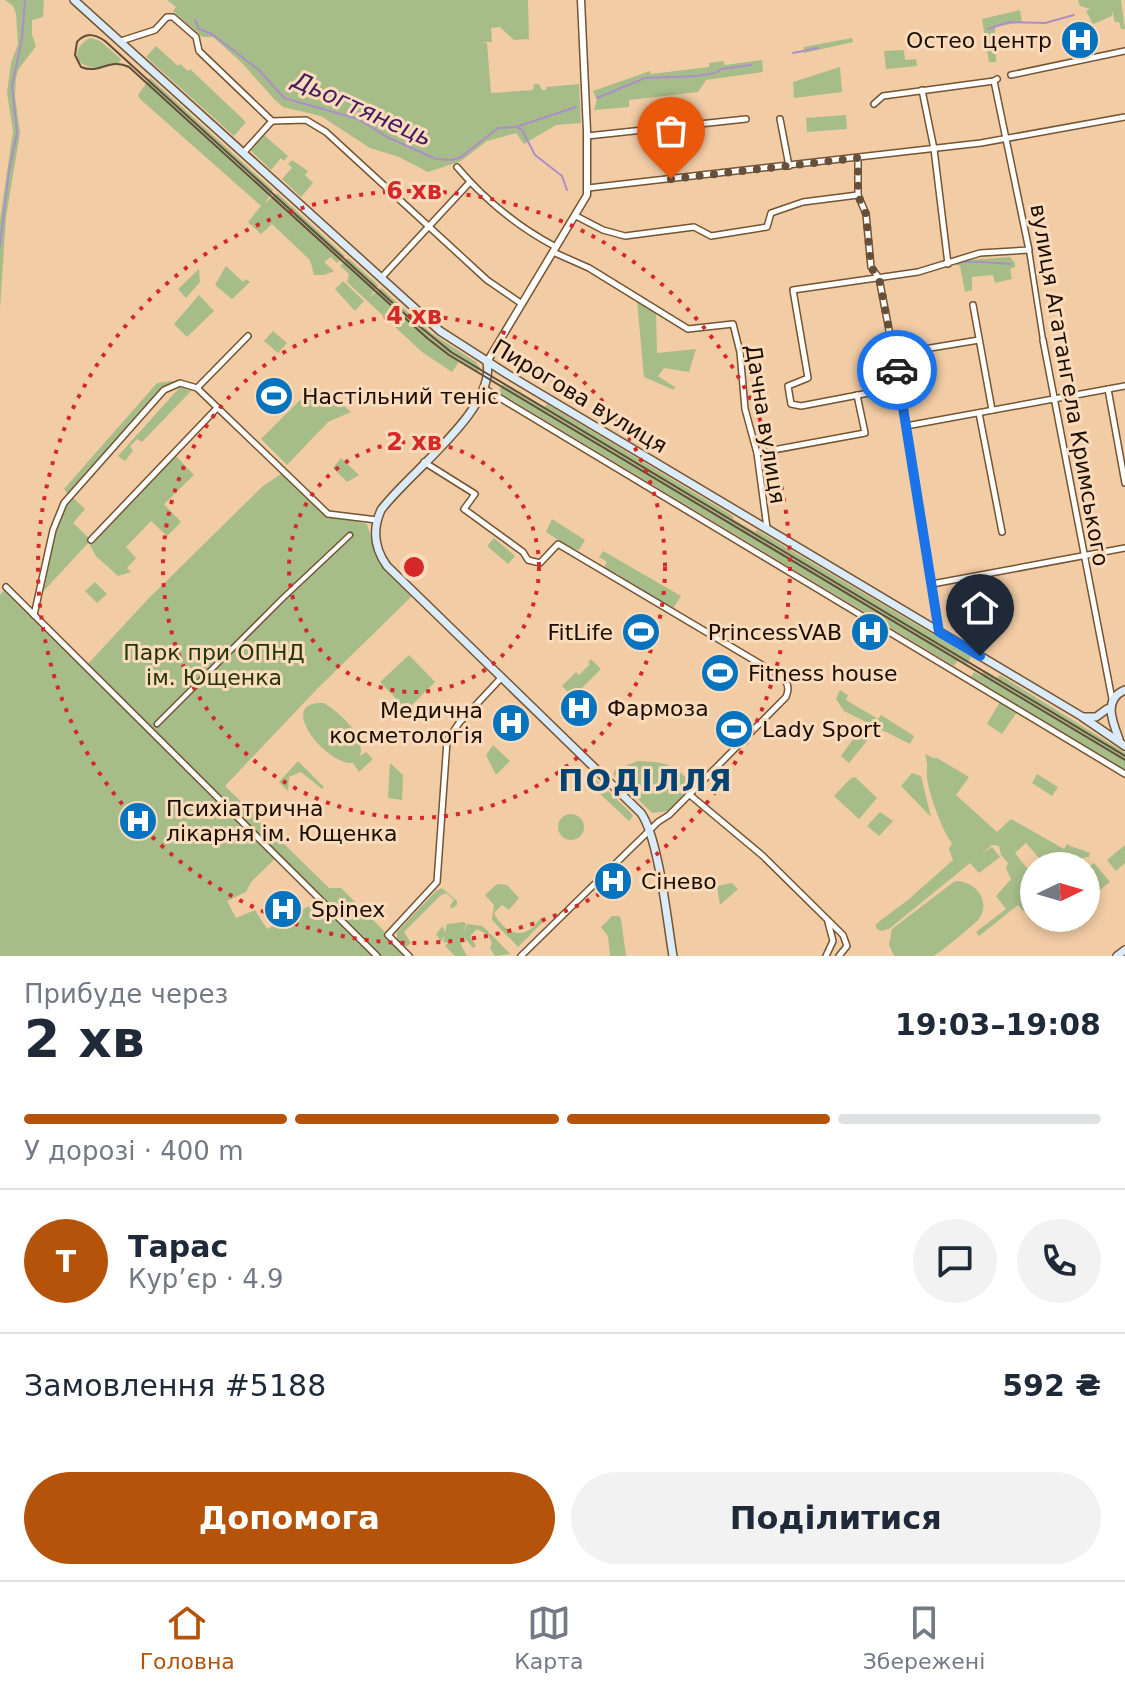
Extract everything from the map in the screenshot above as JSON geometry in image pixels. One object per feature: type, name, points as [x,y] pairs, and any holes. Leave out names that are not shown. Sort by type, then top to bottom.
[{"type":"main road","name":"Пирогова вулиця","points":[[74,0],[440,331],[1081,716],[1122,744]]},
{"type":"main road","points":[[487,362],[489,379],[485,389],[459,427],[388,501],[377,520],[377,547],[387,566],[635,807],[650,830],[673,956]]},
{"type":"main road","points":[[1081,716],[1096,717],[1125,690]]},
{"type":"main road","points":[[1101,729],[1110,706]]},
{"type":"main road","points":[[1110,706],[1122,744]]},
{"type":"main road","points":[[1117,956],[1125,950]]},
{"type":"street","points":[[487,362],[576,216],[588,188],[581,0]]},
{"type":"street","points":[[120,42],[155,30],[167,17],[173,17],[197,38],[199,51],[272,121],[302,120],[317,125],[487,280],[522,304]]},
{"type":"street","points":[[1011,75],[1125,51]]},
{"type":"street","name":"вулиця Агатангела Кримського","points":[[922,90],[996,80],[1110,706]]},
{"type":"street","points":[[874,104],[883,96],[922,90],[934,149],[948,264]]},
{"type":"street","points":[[588,188],[934,149],[1125,117]]},
{"type":"street","points":[[587,136],[746,119]]},
{"type":"street","points":[[780,119],[789,166]]},
{"type":"street","points":[[243,153],[272,121]]},
{"type":"street","points":[[858,158],[858,195],[866,214],[871,267],[879,278],[894,354],[939,632]]},
{"type":"street","points":[[457,167],[527,231],[554,250]]},
{"type":"street","points":[[381,279],[470,182]]},
{"type":"street","points":[[576,216],[603,230],[625,236],[694,227],[711,236],[767,227],[771,213],[803,202],[858,195]]},
{"type":"street","name":"Дачна вулиця","points":[[554,250],[688,329],[733,324],[740,352],[745,409],[757,453],[767,528]]},
{"type":"street","points":[[900,387],[801,406],[791,404],[788,386],[808,378],[793,290],[879,278],[948,264],[980,253],[1029,250]]},
{"type":"street","points":[[973,305],[992,410]]},
{"type":"street","points":[[197,388],[248,336]]},
{"type":"street","points":[[894,354],[979,340]]},
{"type":"street","points":[[34,615],[53,530],[59,511],[69,495],[164,390],[180,383],[197,388],[328,514],[377,520]]},
{"type":"street","points":[[906,426],[1125,386]]},
{"type":"street","name":"Пирогова вулиця","points":[[485,389],[1125,774]]},
{"type":"street","points":[[1108,389],[1125,483]]},
{"type":"street","points":[[757,453],[865,433],[857,395]]},
{"type":"street","points":[[91,540],[217,408]]},
{"type":"street","points":[[979,413],[1002,532]]},
{"type":"street","points":[[424,462],[475,494],[464,509],[523,552],[528,560],[540,563],[558,544],[787,681],[789,690],[786,697],[690,795],[521,956]]},
{"type":"street","points":[[157,724],[350,535]]},
{"type":"street","points":[[932,584],[1125,548]]},
{"type":"street","points":[[6,587],[377,956]]},
{"type":"street","points":[[409,956],[388,935],[437,882],[447,741],[459,723],[502,677]]},
{"type":"street","points":[[690,795],[763,856],[847,940],[839,956]]},
{"type":"street","points":[[825,918],[833,941],[826,956]]},
{"type":"green space","points":[[5,0],[44,0],[43,17],[32,20],[36,46],[18,70],[16,78],[20,133],[6,217],[0,309],[0,220],[13,131],[7,93],[11,63],[18,44],[16,14],[13,6]]},
{"type":"green space","points":[[167,0],[528,0],[529,39],[514,40],[500,27],[491,28],[492,42],[480,42],[487,43],[491,93],[533,90],[534,84],[546,90],[546,87],[579,84],[581,123],[556,125],[524,144],[516,133],[487,141],[461,161],[428,172],[399,157],[370,148],[321,116],[283,107],[241,62],[213,37],[202,37],[173,11],[176,7]]},
{"type":"green space","points":[[1078,0],[1121,0],[1125,29],[1115,22],[1112,11],[1112,16],[1093,24],[1086,11],[1090,9],[1080,6]]},
{"type":"green space","points":[[1020,10],[1022,22],[995,27],[996,62],[989,62],[982,19]]},
{"type":"green space","points":[[91,38],[100,41],[121,59],[119,63],[95,68],[82,63],[77,56],[78,51],[82,43]]},
{"type":"green space","points":[[852,38],[853,42],[804,53],[804,47]]},
{"type":"green space","points":[[156,46],[178,66],[180,64],[188,71],[190,69],[246,122],[234,136],[146,57]]},
{"type":"green space","points":[[904,50],[905,60],[916,59],[917,66],[886,69],[884,51]]},
{"type":"green space","points":[[762,60],[763,72],[706,80],[698,92],[629,100],[629,107],[594,110],[597,100],[593,91],[650,71],[651,74],[709,67],[709,63],[723,61],[725,65]]},
{"type":"green space","points":[[840,67],[842,92],[794,98],[793,82]]},
{"type":"green space","points":[[150,78],[273,190],[265,203],[277,193],[345,256],[337,263],[331,257],[324,262],[334,271],[314,275],[310,260],[272,224],[261,234],[248,222],[261,206],[140,99],[138,95]]},
{"type":"green space","points":[[846,115],[847,129],[807,132],[806,118]]},
{"type":"green space","points":[[260,135],[288,156],[284,161],[281,158],[271,170],[248,148]]},
{"type":"green space","points":[[292,160],[308,171],[305,175],[313,183],[301,197],[282,179],[292,168],[288,164]]},
{"type":"green space","points":[[1010,257],[1015,263],[1015,267],[1010,269],[1012,279],[995,283],[993,275],[972,277],[972,290],[965,292],[960,266],[953,264],[968,260]]},
{"type":"green space","points":[[348,258],[378,285],[370,297],[381,288],[431,333],[476,362],[480,368],[477,373],[459,362],[452,372],[422,352],[347,282],[349,274],[340,266]]},
{"type":"green space","points":[[226,266],[243,282],[246,279],[250,282],[232,299],[215,285]]},
{"type":"green space","points":[[199,269],[200,282],[186,298],[178,289]]},
{"type":"green space","points":[[343,281],[364,301],[355,311],[335,289]]},
{"type":"green space","points":[[199,295],[214,311],[187,337],[174,324]]},
{"type":"green space","points":[[637,301],[656,311],[657,353],[696,349],[689,372],[664,368],[658,376],[675,387],[674,390],[644,377]]},
{"type":"green space","points":[[273,331],[287,343],[278,353],[264,341]]},
{"type":"green space","points":[[157,383],[180,383],[172,385],[70,495],[85,509],[73,523],[91,540],[38,597],[53,530],[69,495],[64,489]]},
{"type":"green space","points":[[504,384],[545,407],[547,404],[733,516],[733,519],[755,532],[757,530],[971,657],[967,664],[958,660],[954,666],[498,392]]},
{"type":"green space","points":[[314,386],[331,395],[351,412],[328,422],[287,465],[261,439]]},
{"type":"green space","points":[[180,387],[191,391],[142,442],[137,439],[130,446],[133,451],[125,461],[118,456]]},
{"type":"green space","points":[[175,455],[194,475],[164,504],[181,522],[167,536],[151,521],[126,547],[136,558],[127,568],[131,572],[118,576],[96,556],[90,545]]},
{"type":"green space","points":[[341,458],[359,475],[347,482],[333,468]]},
{"type":"green space","name":"Парк при ОПНД ім. Ющенка","points":[[284,472],[327,513],[367,524],[377,558],[413,595],[317,689],[225,786],[329,888],[341,888],[409,956],[0,956],[0,595],[6,587],[86,666],[149,598],[263,486]],"holes":[[[277,857],[320,900],[267,929],[255,910],[236,918],[227,901],[246,892],[251,882]]]},
{"type":"green space","points":[[552,519],[585,540],[579,550],[546,532]]},
{"type":"green space","points":[[494,538],[515,556],[508,564],[487,546]]},
{"type":"green space","points":[[603,551],[681,596],[672,610],[617,573],[615,575],[603,569],[607,562],[599,557]]},
{"type":"green space","points":[[95,582],[107,594],[97,603],[85,591]]},
{"type":"green space","points":[[409,655],[435,682],[407,710],[380,682]]},
{"type":"green space","points":[[591,659],[601,669],[573,697],[562,686],[576,672],[579,675]]},
{"type":"green space","points":[[984,670],[997,678],[1000,675],[1125,753],[1125,770],[971,677],[974,672],[981,676]]},
{"type":"green space","points":[[840,690],[848,695],[846,700],[878,719],[881,715],[914,736],[910,744],[844,711],[836,699]]},
{"type":"green space","points":[[1000,702],[1017,712],[1002,734],[987,724]]},
{"type":"green space","points":[[324,703],[344,719],[355,733],[361,748],[360,756],[366,752],[373,759],[359,772],[353,763],[330,754],[310,733],[304,721],[304,712],[310,705]]},
{"type":"green space","points":[[859,731],[870,737],[849,763],[841,756]]},
{"type":"green space","points":[[493,745],[510,761],[496,775],[486,755]]},
{"type":"green space","points":[[925,754],[969,777],[956,795],[997,832],[1011,819],[1064,849],[1067,844],[1087,852],[1034,852],[1026,843],[1015,853],[1020,859],[1020,907],[1018,905],[979,936],[976,932],[1006,909],[996,896],[1011,879],[1006,868],[1008,863],[1001,855],[999,846],[992,845],[981,854],[992,847],[1000,857],[979,873],[970,863],[889,929],[881,931],[876,924],[953,860],[949,849],[952,843],[930,794]]},
{"type":"green space","points":[[298,761],[324,787],[322,789],[301,772],[289,777],[288,791],[279,782]]},
{"type":"green space","points":[[638,761],[668,765],[694,783],[669,811],[652,813],[613,774],[615,770]]},
{"type":"green space","points":[[390,763],[403,775],[402,800],[388,798]]},
{"type":"green space","points":[[912,773],[921,776],[931,817],[901,786]]},
{"type":"green space","points":[[1037,774],[1058,787],[1052,796],[1032,783]]},
{"type":"green space","points":[[591,775],[630,812],[633,816],[629,821],[585,780]]},
{"type":"green space","points":[[855,777],[877,798],[859,819],[834,796]]},
{"type":"green space","points":[[880,812],[893,821],[879,836],[867,826]]},
{"type":"green space","points":[[571,814],[580,818],[584,827],[580,836],[571,840],[562,836],[558,827],[562,818]]},
{"type":"green space","points":[[1125,845],[1125,863],[1116,871],[1107,860]]},
{"type":"green space","points":[[1100,870],[1110,882],[1100,890]]},
{"type":"green space","points":[[955,881],[969,884],[979,893],[983,906],[978,920],[933,956],[894,956],[889,945],[892,929]]},
{"type":"green space","points":[[732,883],[738,889],[720,905],[717,886]]},
{"type":"green space","points":[[497,884],[507,885],[519,898],[509,910],[502,905],[494,913],[503,926],[512,932],[522,933],[541,918],[544,921],[518,947],[492,920],[494,905],[485,895]]},
{"type":"green space","points":[[442,888],[457,901],[457,905],[451,909],[454,900],[446,893],[440,896],[404,932],[411,943],[406,947],[397,939],[397,932]]},
{"type":"green space","points":[[612,916],[621,919],[626,956],[610,956],[608,936],[601,927]]},
{"type":"green space","points":[[464,922],[464,933],[467,924],[482,926],[510,954],[495,956],[488,935],[477,929],[470,936],[476,946],[473,948],[464,937],[466,942],[460,943],[467,956],[455,956],[445,946],[448,943],[443,942],[445,935],[441,942],[436,934],[443,926],[445,933],[447,924]]},
{"type":"waterway","points":[[0,246],[17,133],[12,86],[22,39],[25,0]]},
{"type":"waterway","name":"Дьогтянець","points":[[988,29],[1009,22],[1045,23],[1074,15]]},
{"type":"waterway","name":"Дьогтянець","points":[[195,20],[199,29],[212,34],[259,70],[284,98],[358,119],[387,137],[436,159],[461,157],[498,128],[516,127],[576,107]]},
{"type":"waterway","name":"Дьогтянець","points":[[793,53],[818,48]]},
{"type":"waterway","name":"Дьогтянець","points":[[597,98],[645,78],[697,76],[751,65]]},
{"type":"waterway","points":[[518,128],[535,155],[562,176],[567,190]]},
{"type":"waterway","points":[[956,263],[1010,264]]},
{"type":"tram line","points":[[1125,756],[451,352],[407,316],[105,41],[91,35],[77,42],[75,55],[81,67],[94,69],[116,64],[129,67],[449,355],[1125,760]]},
{"type":"way so far","points":[[671,179],[858,158],[858,195],[866,214],[871,267],[879,278],[897,370]]},
{"type":"place","name":"Остео центр","points":[[1080,40]]},
{"type":"place","name":"Настільний теніс","points":[[274,396]]},
{"type":"place","name":"FitLife","points":[[641,632]]},
{"type":"place","name":"PrincessVAB","points":[[870,632]]},
{"type":"place","name":"Fitness house","points":[[720,673]]},
{"type":"place","name":"Фармоза","points":[[579,708]]},
{"type":"place","name":"Медична косметологія","points":[[511,723]]},
{"type":"place","name":"Lady Sport","points":[[734,729]]},
{"type":"place","name":"Психіатрична лікарня ім. Ющенка","points":[[138,821]]},
{"type":"place","name":"Сінево","points":[[613,881]]},
{"type":"place","name":"Spinex","points":[[283,909]]},
{"type":"district","name":"ПОДІЛЛЯ","points":[[646,781]]},
{"type":"route","points":[[897,370],[939,632],[980,656]]}]
